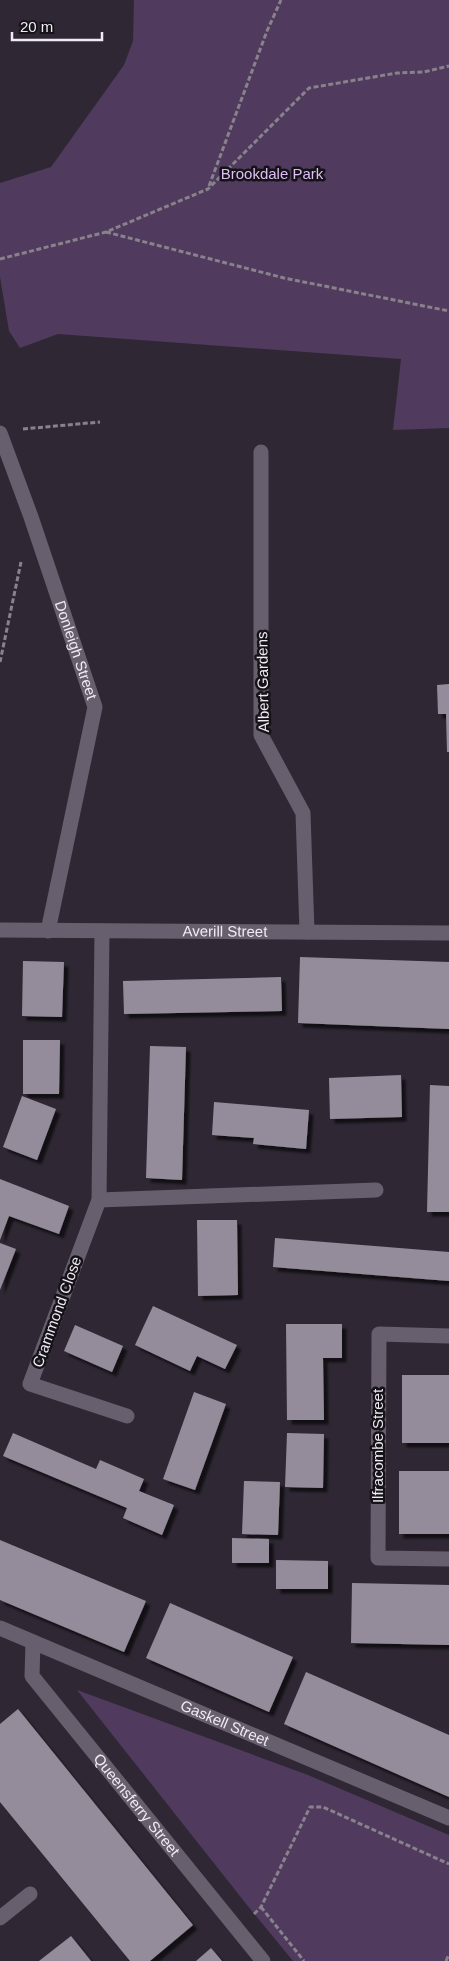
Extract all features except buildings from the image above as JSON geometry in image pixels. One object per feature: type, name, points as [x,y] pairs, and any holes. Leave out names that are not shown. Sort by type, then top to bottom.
[{"type":"street","name":"Donleigh Street","points":[[0,433],[95,707],[48,931]]},
{"type":"street","name":"Albert Gardens","points":[[261,452],[261,734],[304,813],[308,932]]},
{"type":"street","name":"Averill Street","points":[[0,930],[449,933]]},
{"type":"street","name":"Crammond Close","points":[[102,931],[99,1200],[30,1384],[128,1416]]},
{"type":"street","points":[[99,1200],[376,1190]]},
{"type":"street","name":"Ilfracombe Street","points":[[449,1336],[379,1334],[378,1558],[449,1559]]},
{"type":"street","name":"Gaskell Street","points":[[0,1628],[449,1818]]},
{"type":"street","name":"Queensferry Street","points":[[34,1642],[32,1676],[263,1961]]},
{"type":"street","points":[[0,1918],[30,1894]]},
{"type":"path","points":[[208,189],[266,31],[281,0]]},
{"type":"path","points":[[0,259],[106,232],[208,189],[309,88],[397,73],[424,72],[449,66]]},
{"type":"path","points":[[106,232],[284,278],[449,311]]},
{"type":"path","points":[[18,430],[100,422]]},
{"type":"path","points":[[0,662],[23,556]]},
{"type":"path","points":[[250,1918],[260,1907],[310,1807],[323,1807],[449,1864]]},
{"type":"path","points":[[260,1907],[304,1961]]},
{"type":"path","points":[[446,1961],[449,1954]]},
{"type":"green space","name":"Brookdale Park","points":[[134,0],[449,0],[449,428],[393,430],[401,359],[58,334],[20,348],[9,331],[0,277],[0,183],[51,167],[124,65],[133,41]]},
{"type":"green space","points":[[77,1690],[308,1775],[449,1835],[449,1961],[293,1961]]}]
